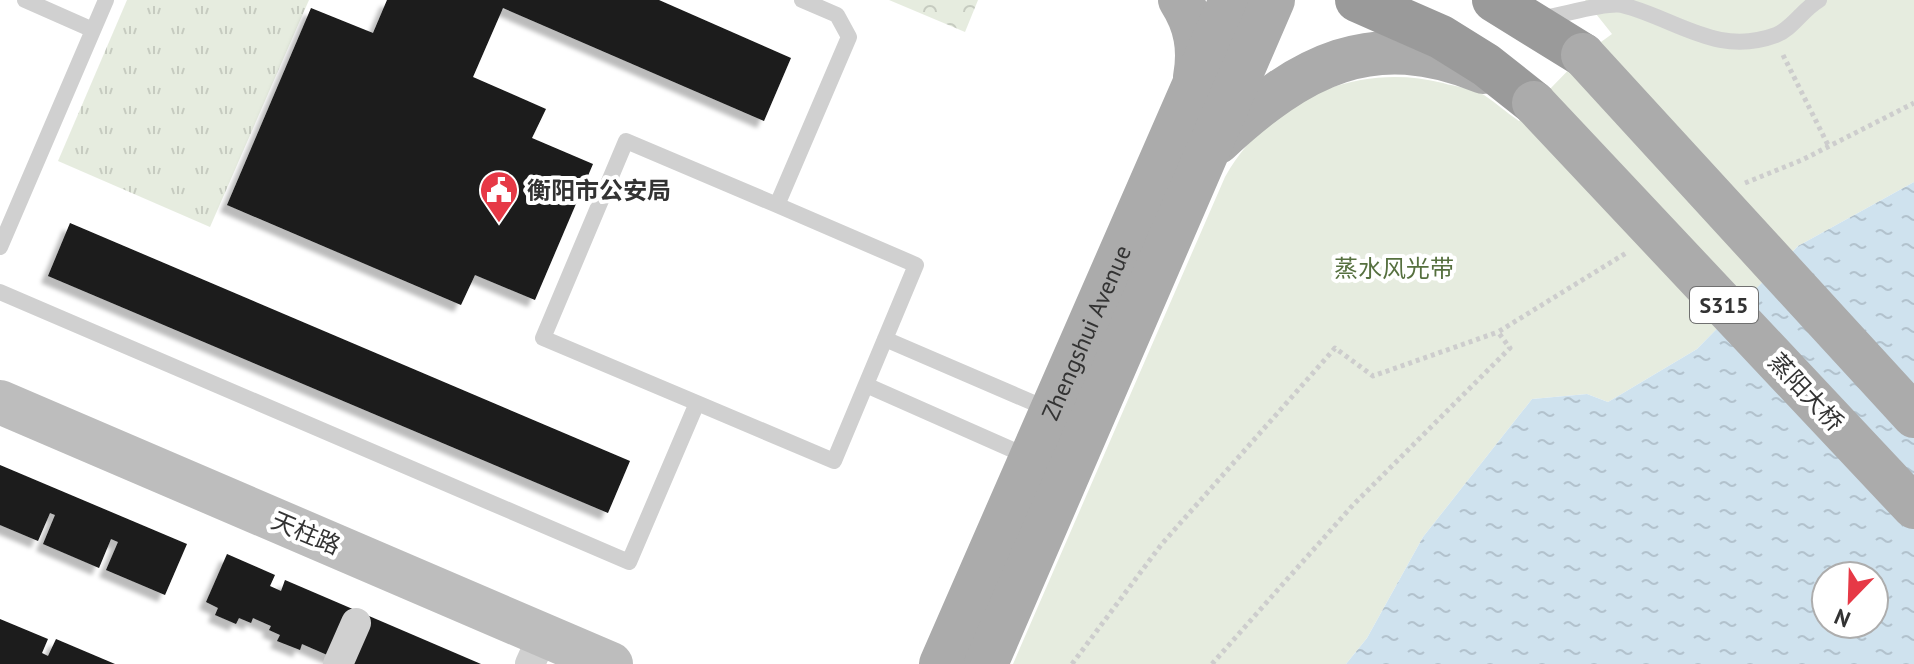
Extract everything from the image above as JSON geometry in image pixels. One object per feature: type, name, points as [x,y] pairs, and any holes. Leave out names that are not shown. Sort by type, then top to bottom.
[{"type":"highway","points":[[1357,0],[1441,37],[1486,65],[1534,103]]},
{"type":"highway","points":[[1494,0],[1583,55]]},
{"type":"main road","points":[[1180,0],[1194,27],[1199,52],[1193,87]]},
{"type":"main road","name":"Zhengshui Avenue","points":[[986,664],[1054,455],[1051,411],[1231,0]]},
{"type":"main road","name":"Zhengshui Avenue","points":[[941,664],[1054,455],[1207,151],[1273,0]]},
{"type":"main road","points":[[1542,8],[1583,55]]},
{"type":"main road","name":"蒸阳大桥","points":[[1207,151],[1260,103],[1298,77],[1368,55],[1400,50],[1445,58],[1482,72],[1534,103],[1914,507]]},
{"type":"main road","name":"S315","points":[[1583,55],[1914,416]]},
{"type":"street","name":"天柱路","points":[[0,402],[537,649],[611,664]]},
{"type":"street","points":[[338,664],[356,623]]},
{"type":"lane","points":[[25,0],[93,30]]},
{"type":"lane","points":[[0,247],[106,0]]},
{"type":"lane","points":[[777,205],[849,37],[837,15],[802,0]]},
{"type":"lane","points":[[1542,8],[1620,4],[1683,31],[1746,44],[1782,33],[1805,7],[1819,0]]},
{"type":"lane","points":[[626,141],[916,265],[885,339],[834,461],[543,338],[626,141]]},
{"type":"lane","points":[[0,292],[629,562],[697,403]]},
{"type":"lane","points":[[885,339],[1051,411]]},
{"type":"lane","points":[[866,385],[1054,455]]},
{"type":"path","points":[[1774,36],[1829,147]]},
{"type":"path","points":[[1744,184],[1829,147],[1914,103]]},
{"type":"path","points":[[1072,664],[1161,545],[1335,348],[1373,376],[1498,332],[1629,252]]},
{"type":"path","points":[[1212,664],[1353,505],[1510,348],[1498,332]]},
{"type":"green space","points":[[127,0],[309,0],[210,227],[58,161]]},
{"type":"green space","points":[[889,0],[978,0],[965,32]]},
{"type":"green space","name":"蒸水风光带","points":[[1585,0],[1914,0],[1914,182],[1798,246],[1697,349],[1608,402],[1587,394],[1532,399],[1423,537],[1367,638],[1346,664],[1013,664],[1225,177],[1243,150],[1265,127],[1290,108],[1318,93],[1348,83],[1379,78],[1411,78],[1475,91],[1519,121],[1583,55],[1612,34]]},
{"type":"water","points":[[1914,182],[1914,664],[1346,664],[1367,638],[1423,537],[1532,399],[1587,394],[1608,402],[1697,349],[1798,246]]},
{"type":"building","points":[[387,0],[659,0],[791,58],[764,121],[503,8],[473,77],[546,109],[532,138],[593,164],[535,300],[475,275],[461,305],[227,205],[311,8],[373,33]]},
{"type":"building","points":[[70,223],[630,461],[608,513],[48,276]]},
{"type":"building","points":[[0,465],[187,544],[165,595],[106,570],[118,542],[111,539],[99,568],[43,544],[55,515],[50,513],[38,541],[0,525]]},
{"type":"building","points":[[227,554],[275,575],[270,586],[281,591],[285,580],[481,664],[348,664],[302,644],[300,650],[277,641],[280,635],[269,630],[271,626],[253,618],[251,623],[239,618],[236,624],[215,615],[218,608],[206,602]]},
{"type":"building","points":[[0,619],[48,639],[42,653],[48,656],[56,639],[115,664],[0,664]]},
{"type":"place","name":"衡阳市公安局","points":[[499,224]]}]
